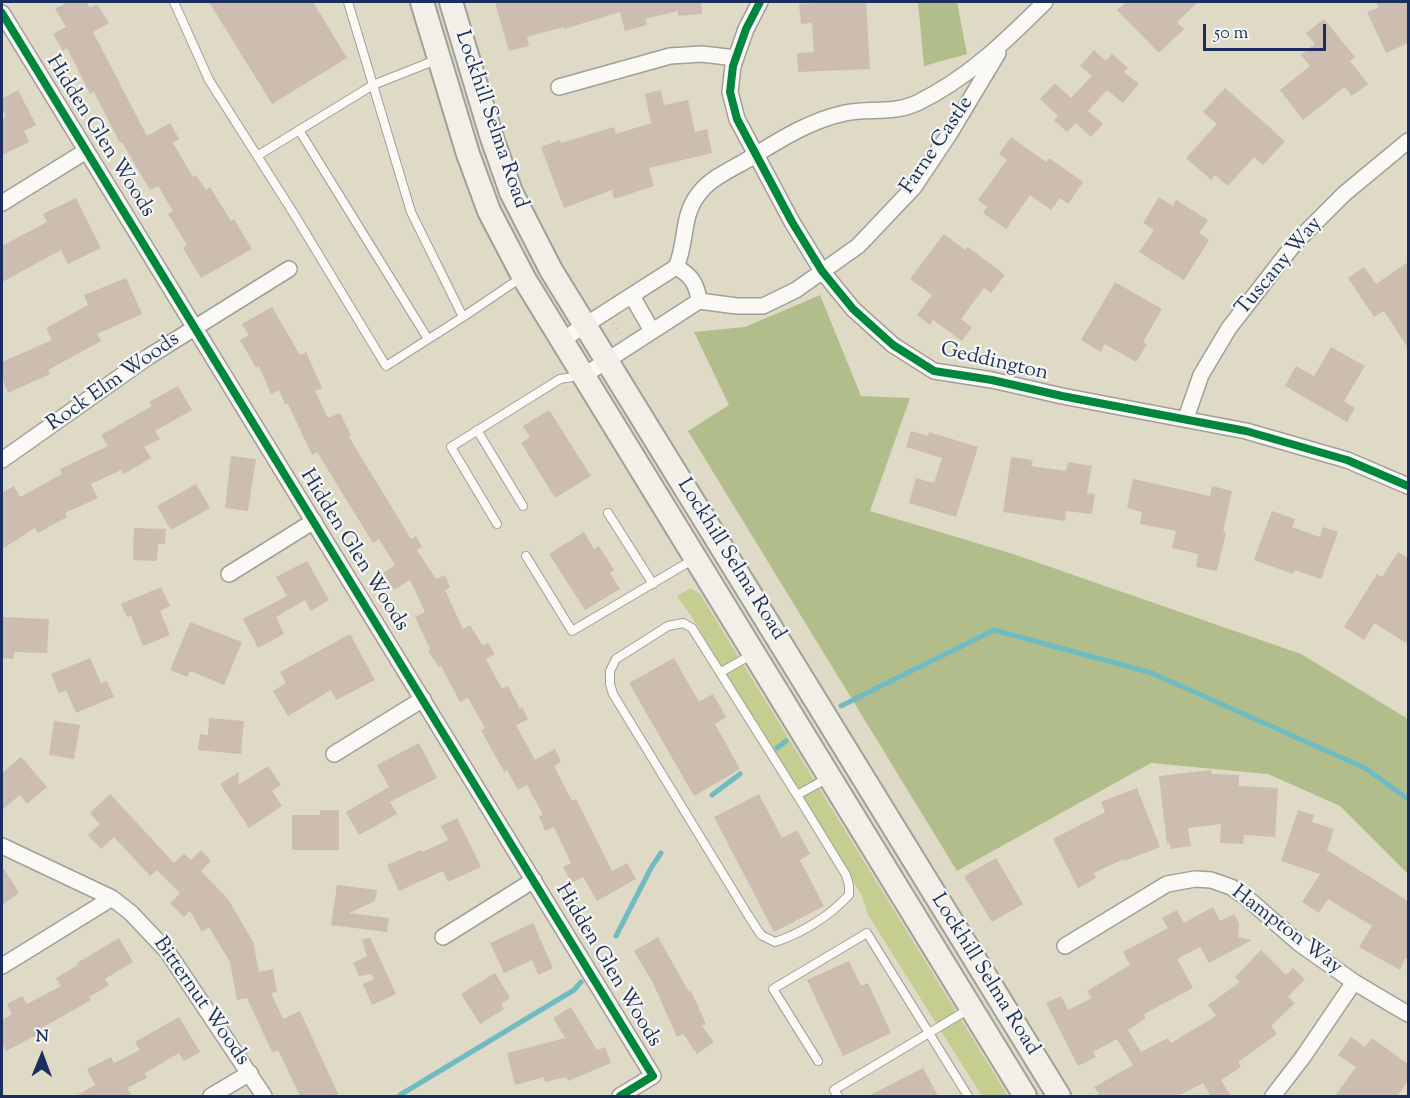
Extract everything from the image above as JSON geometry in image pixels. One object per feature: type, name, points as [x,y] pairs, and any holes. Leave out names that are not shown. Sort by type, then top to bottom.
[{"type":"main road","name":"Lockhill Selma Road","points":[[422,2],[468,154],[489,211],[523,276],[1025,1096]]},
{"type":"main road","name":"Lockhill Selma Road","points":[[451,2],[491,135],[511,192],[551,270],[1059,1096]]},
{"type":"street","name":"Geddington","points":[[760,2],[746,29],[736,58],[730,92],[737,119],[792,222],[822,271],[853,309],[893,345],[934,371],[992,380],[1062,396],[1246,431],[1347,460],[1408,486]]},
{"type":"street","name":"Farne Castle","points":[[676,267],[682,254],[688,210],[702,190],[719,176],[808,124],[846,112],[879,112],[915,104],[957,80],[1002,45],[1045,2]]},
{"type":"street","name":"Hidden Glen Woods","points":[[2,13],[654,1076],[620,1096]]},
{"type":"street","name":"Farne Castle","points":[[699,301],[737,306],[763,306],[796,290],[858,246],[914,188],[950,133],[1002,45]]},
{"type":"street","points":[[439,58],[466,51]]},
{"type":"street","points":[[559,87],[670,56],[702,54],[736,58]]},
{"type":"street","name":"Tuscany Way","points":[[1186,418],[1201,375],[1229,328],[1295,243],[1344,194],[1408,141]]},
{"type":"street","points":[[2,203],[86,151]]},
{"type":"street","points":[[562,340],[676,267],[689,274],[698,288],[699,301],[584,376]]},
{"type":"street","name":"Rock Elm Woods","points":[[2,460],[148,357],[289,269]]},
{"type":"street","points":[[632,296],[652,331]]},
{"type":"street","points":[[229,574],[314,521]]},
{"type":"street","points":[[754,654],[778,638]]},
{"type":"street","points":[[334,754],[423,699]]},
{"type":"street","name":"Bitternut Woods","points":[[2,846],[112,898],[143,925],[167,951],[264,1096]]},
{"type":"street","name":"Hampton Way","points":[[1065,946],[1167,884],[1195,879],[1211,880],[1231,887],[1300,944],[1354,982],[1408,1014]]},
{"type":"street","points":[[443,937],[534,880]]},
{"type":"street","points":[[2,966],[112,898]]},
{"type":"street","points":[[1273,1096],[1303,1057],[1354,982]]},
{"type":"street","points":[[971,1008],[995,994]]},
{"type":"street","points":[[211,1096],[250,1072]]},
{"type":"lane","points":[[174,2],[209,80],[386,366],[523,276]]},
{"type":"lane","points":[[348,2],[411,212],[463,317]]},
{"type":"lane","points":[[257,156],[373,85],[439,58]]},
{"type":"lane","points":[[299,130],[428,339]]},
{"type":"lane","points":[[497,524],[451,447],[560,379],[584,376]]},
{"type":"lane","points":[[477,430],[523,506]]},
{"type":"lane","points":[[608,513],[653,584]]},
{"type":"lane","points":[[526,556],[572,631],[696,558]]},
{"type":"lane","points":[[683,623],[692,628],[797,795],[846,875],[849,895],[836,909],[788,938],[774,942],[761,935],[748,915],[613,694],[610,671],[616,660],[668,626],[683,623]]},
{"type":"lane","points":[[721,672],[754,654]]},
{"type":"lane","points":[[797,795],[830,777]]},
{"type":"lane","points":[[818,1061],[773,989],[867,933],[968,1096]]},
{"type":"lane","points":[[838,1096],[834,1090],[971,1008]]},
{"type":"path","points":[[612,322],[621,336]]},
{"type":"green space","points":[[918,2],[957,2],[967,54],[924,66]]},
{"type":"green space","points":[[820,295],[861,396],[910,398],[870,511],[1013,554],[1301,654],[1408,719],[1408,874],[1340,806],[1268,774],[1151,763],[957,871],[688,431],[729,405],[694,332],[745,327]]},
{"type":"green space","points":[[691,588],[700,594],[1008,1096],[982,1096],[868,915],[862,896],[677,596]]},
{"type":"building","points":[[68,2],[86,2],[90,8],[97,4],[109,23],[93,32],[147,136],[170,123],[179,139],[173,143],[193,177],[196,175],[206,190],[210,187],[231,221],[234,219],[252,249],[201,278],[183,248],[187,245],[168,214],[173,211],[158,186],[150,190],[122,142],[120,143],[94,92],[90,94],[67,48],[63,51],[53,34],[66,27],[55,9]]},
{"type":"building","points":[[209,2],[313,2],[347,58],[272,104]]},
{"type":"building","points":[[495,2],[701,2],[702,14],[678,16],[678,11],[645,19],[647,25],[625,31],[620,12],[564,29],[564,27],[527,37],[529,46],[509,51]]},
{"type":"building","points":[[866,2],[870,69],[798,72],[797,53],[814,52],[812,23],[801,24],[799,4]]},
{"type":"building","points":[[1126,2],[1198,2],[1177,22],[1184,29],[1159,53],[1117,10]]},
{"type":"building","points":[[1375,2],[1408,2],[1408,43],[1386,53],[1367,12],[1379,7]]},
{"type":"building","points":[[1324,19],[1355,57],[1350,61],[1368,84],[1352,96],[1345,87],[1303,120],[1280,90],[1310,66],[1301,55],[1315,44],[1306,33]]},
{"type":"building","points":[[1094,50],[1106,61],[1112,54],[1128,68],[1124,72],[1139,84],[1123,103],[1107,90],[1088,111],[1103,124],[1091,137],[1076,123],[1067,132],[1054,120],[1058,116],[1040,99],[1055,83],[1071,98],[1092,76],[1080,66]]},
{"type":"building","points":[[1225,88],[1285,141],[1263,165],[1254,157],[1228,186],[1215,175],[1211,180],[1186,158],[1217,124],[1203,112]]},
{"type":"building","points":[[18,90],[36,125],[24,131],[29,142],[2,155],[2,119],[6,117],[2,99]]},
{"type":"building","points":[[661,90],[664,105],[688,100],[695,132],[707,129],[712,153],[649,168],[654,186],[614,199],[612,190],[564,208],[541,147],[614,127],[616,134],[651,123],[645,94]]},
{"type":"building","points":[[1011,137],[1046,162],[1049,158],[1083,182],[1068,204],[1060,198],[1051,210],[1030,195],[1006,229],[983,213],[987,207],[978,200],[1007,160],[999,154]]},
{"type":"building","points":[[1159,197],[1173,206],[1176,200],[1208,220],[1199,233],[1209,240],[1184,280],[1139,252],[1154,230],[1143,223]]},
{"type":"building","points":[[76,198],[101,248],[68,264],[61,250],[2,282],[2,246],[47,222],[43,214]]},
{"type":"building","points":[[944,234],[965,250],[968,247],[1005,275],[991,293],[984,288],[961,319],[972,327],[962,341],[933,320],[930,325],[917,315],[932,295],[910,279]]},
{"type":"building","points":[[1408,262],[1408,348],[1384,311],[1374,317],[1348,278],[1364,267],[1376,284]]},
{"type":"building","points":[[126,278],[142,314],[97,334],[101,341],[48,370],[50,374],[8,393],[2,378],[2,362],[52,340],[46,328],[88,305],[84,295]]},
{"type":"building","points":[[1115,282],[1162,309],[1143,342],[1147,344],[1136,362],[1105,344],[1101,352],[1081,340]]},
{"type":"building","points":[[272,307],[300,355],[306,352],[322,388],[315,391],[328,418],[340,413],[351,436],[349,437],[411,539],[416,536],[422,547],[417,550],[436,579],[445,575],[450,587],[445,590],[463,629],[470,625],[483,646],[488,643],[495,654],[486,659],[502,689],[508,686],[528,719],[516,725],[535,760],[555,749],[561,762],[554,766],[572,801],[576,799],[612,871],[627,863],[636,879],[597,901],[583,877],[572,883],[563,867],[571,863],[554,827],[545,831],[539,816],[543,815],[527,785],[518,790],[507,770],[504,772],[481,730],[485,728],[468,698],[460,702],[441,666],[439,667],[428,651],[430,649],[415,617],[425,612],[410,580],[394,590],[383,573],[395,565],[379,539],[373,543],[317,452],[312,455],[279,390],[271,394],[259,366],[256,368],[240,340],[249,335],[242,324]]},
{"type":"building","points":[[1331,347],[1365,366],[1344,401],[1355,408],[1347,422],[1285,386],[1296,366],[1314,376]]},
{"type":"building","points":[[178,386],[192,410],[155,431],[160,439],[144,447],[151,458],[124,474],[121,470],[91,484],[98,498],[65,513],[67,517],[38,533],[35,528],[2,549],[2,493],[14,486],[20,497],[62,474],[60,469],[108,446],[101,435],[152,406],[149,402]]},
{"type":"building","points":[[549,410],[591,476],[555,498],[521,443],[530,437],[523,426]]},
{"type":"building","points":[[911,431],[928,436],[929,432],[978,447],[956,517],[909,503],[916,478],[934,483],[942,458],[906,447]]},
{"type":"building","points":[[231,456],[256,459],[248,511],[225,508]]},
{"type":"building","points":[[1011,457],[1033,460],[1031,466],[1066,471],[1068,462],[1092,466],[1087,493],[1095,494],[1092,514],[1066,511],[1065,521],[1003,512]]},
{"type":"building","points":[[1133,479],[1210,496],[1212,486],[1232,491],[1223,532],[1226,533],[1217,571],[1196,567],[1198,554],[1172,548],[1176,531],[1140,524],[1142,512],[1127,508]]},
{"type":"building","points":[[196,484],[210,508],[171,530],[157,506]]},
{"type":"building","points":[[1272,511],[1295,519],[1292,527],[1320,537],[1323,527],[1338,532],[1321,579],[1295,570],[1293,574],[1254,560]]},
{"type":"building","points":[[134,528],[166,529],[165,544],[158,544],[157,561],[133,560]]},
{"type":"building","points":[[584,532],[594,549],[599,546],[614,570],[610,573],[620,589],[585,610],[549,554]]},
{"type":"building","points":[[1398,552],[1408,558],[1408,644],[1374,623],[1364,640],[1344,627],[1377,574],[1382,577]]},
{"type":"building","points":[[307,561],[329,600],[311,611],[305,600],[276,617],[284,634],[258,648],[243,619],[287,596],[276,577]]},
{"type":"building","points":[[161,587],[170,606],[160,611],[170,635],[143,646],[131,616],[127,617],[121,604]]},
{"type":"building","points":[[2,617],[49,619],[47,653],[14,652],[14,659],[2,658]]},
{"type":"building","points":[[190,622],[242,642],[224,685],[190,671],[187,677],[170,670]]},
{"type":"building","points":[[350,634],[375,680],[336,700],[331,690],[288,716],[273,691],[286,683],[280,672]]},
{"type":"building","points":[[90,658],[101,683],[107,681],[114,697],[76,713],[66,690],[59,693],[51,674]]},
{"type":"building","points":[[674,658],[699,702],[713,694],[726,717],[715,724],[740,769],[694,796],[629,683]]},
{"type":"building","points":[[209,718],[244,721],[241,754],[198,750],[200,734],[208,735]]},
{"type":"building","points":[[54,721],[80,725],[74,759],[49,755]]},
{"type":"building","points":[[419,743],[437,778],[390,802],[397,814],[359,835],[346,812],[389,787],[377,765]]},
{"type":"building","points":[[21,757],[47,787],[27,804],[20,795],[2,810],[2,773]]},
{"type":"building","points":[[268,766],[281,785],[272,791],[282,806],[249,828],[220,784],[239,772],[238,785]]},
{"type":"building","points":[[1211,770],[1212,774],[1239,775],[1239,786],[1278,788],[1275,837],[1244,835],[1243,844],[1220,843],[1221,824],[1188,828],[1191,846],[1170,849],[1170,843],[1167,844],[1159,776]]},
{"type":"building","points":[[1137,788],[1160,847],[1124,861],[1123,859],[1094,873],[1096,878],[1078,888],[1053,839],[1105,812],[1101,802]]},
{"type":"building","points":[[110,794],[174,863],[184,854],[191,860],[201,850],[211,861],[201,871],[228,899],[253,942],[259,972],[273,969],[277,992],[271,993],[283,1019],[300,1011],[339,1096],[300,1096],[278,1050],[272,1052],[247,998],[237,1000],[230,962],[209,927],[202,932],[190,911],[184,917],[170,903],[180,893],[157,870],[150,876],[114,837],[101,849],[88,835],[100,824],[90,813]]},
{"type":"building","points":[[759,794],[782,838],[797,830],[810,854],[800,860],[824,906],[774,932],[714,817]]},
{"type":"building","points":[[320,810],[339,810],[339,850],[292,850],[292,815],[320,815]]},
{"type":"building","points":[[1298,810],[1314,815],[1312,822],[1334,829],[1327,850],[1408,901],[1408,960],[1405,958],[1400,970],[1359,947],[1372,926],[1328,899],[1319,913],[1302,902],[1320,874],[1281,861]]},
{"type":"building","points":[[457,818],[481,867],[448,882],[443,871],[399,891],[387,865],[448,840],[441,826]]},
{"type":"building","points":[[996,858],[1023,904],[992,922],[964,876]]},
{"type":"building","points":[[2,866],[19,893],[2,905]]},
{"type":"building","points":[[337,885],[377,890],[375,901],[349,913],[389,918],[387,932],[331,925]]},
{"type":"building","points":[[1213,907],[1220,921],[1234,914],[1239,923],[1238,937],[1252,940],[1209,963],[1200,947],[1177,959],[1193,988],[1144,1014],[1146,1018],[1128,1030],[1141,1052],[1168,1038],[1171,1043],[1216,1016],[1208,1005],[1240,982],[1235,977],[1261,950],[1286,975],[1293,968],[1305,979],[1288,997],[1295,1003],[1271,1026],[1277,1034],[1238,1062],[1241,1067],[1221,1080],[1231,1096],[1211,1096],[1203,1083],[1178,1096],[1100,1096],[1094,1087],[1133,1065],[1117,1039],[1093,1052],[1096,1057],[1078,1066],[1046,1003],[1061,996],[1068,1010],[1092,998],[1087,991],[1130,965],[1123,952],[1168,928],[1162,918],[1177,910],[1184,923]]},
{"type":"building","points":[[533,923],[553,968],[538,975],[532,960],[504,973],[490,943]]},
{"type":"building","points":[[370,937],[396,994],[372,1005],[363,984],[374,979],[372,974],[359,976],[353,963],[367,956],[362,940]]},
{"type":"building","points":[[658,937],[689,992],[691,991],[706,1024],[702,1026],[714,1042],[697,1054],[683,1034],[677,1037],[653,983],[634,951]]},
{"type":"building","points":[[119,938],[133,962],[105,979],[109,985],[89,997],[91,1000],[40,1029],[42,1032],[6,1051],[2,1043],[2,1020],[12,1014],[7,1004],[22,996],[27,1004],[61,986],[56,978]]},
{"type":"building","points":[[849,961],[861,986],[868,983],[891,1033],[843,1056],[807,980]]},
{"type":"building","points":[[495,973],[510,998],[501,1004],[504,1009],[480,1024],[461,994]]},
{"type":"building","points":[[571,1007],[597,1050],[605,1047],[611,1063],[568,1081],[566,1077],[545,1082],[544,1077],[515,1085],[507,1053],[565,1038],[553,1018]]},
{"type":"building","points":[[179,1017],[200,1052],[184,1061],[179,1053],[145,1073],[147,1078],[127,1088],[132,1096],[76,1096],[95,1085],[87,1069],[111,1057],[114,1063],[140,1050],[135,1042]]},
{"type":"building","points":[[1351,1037],[1365,1047],[1372,1038],[1408,1064],[1408,1081],[1397,1096],[1335,1096],[1356,1067],[1338,1055]]},
{"type":"building","points":[[923,1068],[938,1096],[868,1096]]},
{"type":"waterway","points":[[841,706],[994,630],[1152,673],[1365,768],[1408,799]]},
{"type":"waterway","points":[[777,748],[786,741]]},
{"type":"waterway","points":[[712,795],[740,774]]},
{"type":"waterway","points":[[616,936],[661,853]]},
{"type":"waterway","points":[[401,1096],[574,990],[581,982]]},
{"type":"cycle path","points":[[760,2],[746,29],[733,66],[730,92],[737,119],[792,222],[822,271],[853,309],[893,345],[934,371],[992,380],[1062,396],[1246,431],[1347,460],[1408,486]]},
{"type":"cycle path","points":[[2,13],[653,1076],[620,1096]]}]
